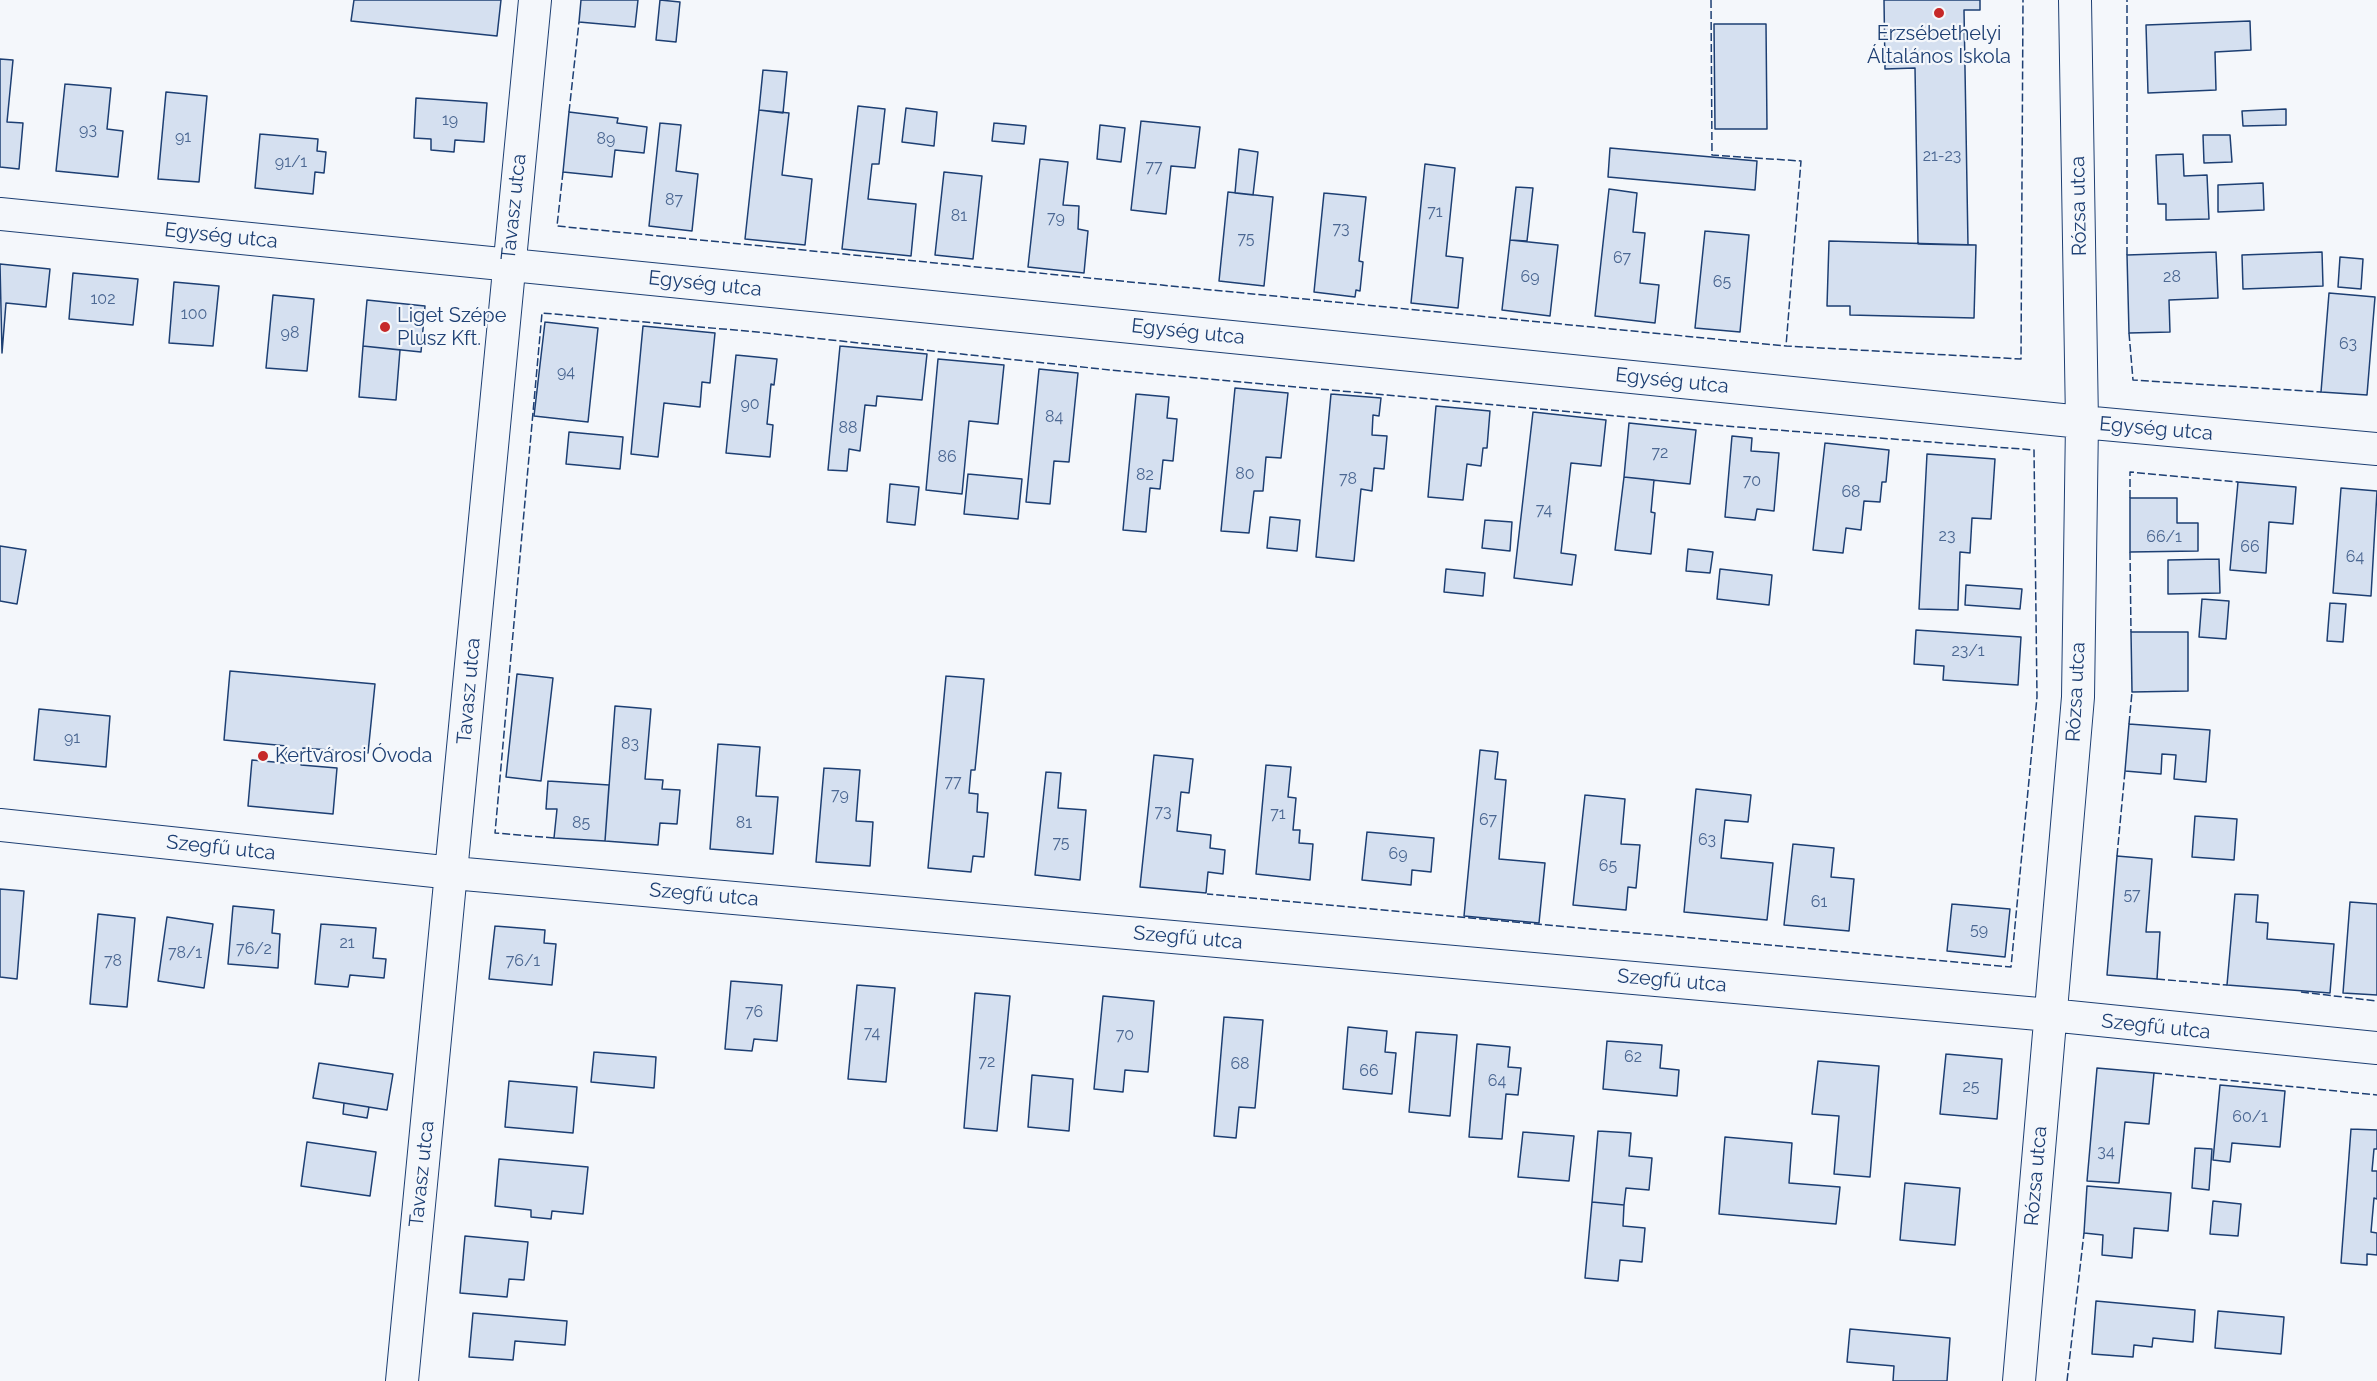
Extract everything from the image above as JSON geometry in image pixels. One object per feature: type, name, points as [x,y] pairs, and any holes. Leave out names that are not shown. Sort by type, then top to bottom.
[{"type":"street","name":"Tavasz utca","points":[[402,1381],[453,873],[508,264],[535,0]]},
{"type":"street","name":"Rózsa utca","points":[[2019,1381],[2078,697],[2082,422],[2075,0]]},
{"type":"street","name":"Egység utca","points":[[0,214],[2082,422],[2377,449]]},
{"type":"street","name":"Szegfű utca","points":[[0,825],[453,873],[2050,1015],[2377,1048]]},
{"type":"building","points":[[354,0],[501,0],[497,36],[351,21]]},
{"type":"building","points":[[581,0],[638,0],[635,27],[579,22]]},
{"type":"building","points":[[660,0],[680,2],[676,42],[656,40]]},
{"type":"building","points":[[1884,0],[1980,0],[1980,10],[1964,10],[1968,245],[1918,244],[1915,68],[1885,69]]},
{"type":"building","points":[[2250,21],[2251,50],[2215,52],[2216,90],[2148,93],[2146,25]]},
{"type":"building","points":[[1714,24],[1766,24],[1767,129],[1715,129]]},
{"type":"building","points":[[0,59],[13,60],[7,122],[23,123],[19,169],[0,167]]},
{"type":"building","points":[[763,70],[787,72],[783,113],[759,110]]},
{"type":"building","points":[[65,84],[111,88],[107,129],[123,131],[118,177],[56,171]]},
{"type":"building","points":[[166,92],[207,96],[199,182],[158,179]]},
{"type":"building","points":[[416,98],[487,103],[484,142],[455,140],[454,152],[431,150],[431,139],[414,138]]},
{"type":"building","points":[[858,106],[885,109],[879,164],[872,164],[868,199],[916,204],[911,256],[842,249]]},
{"type":"building","points":[[906,108],[937,112],[934,146],[902,142]]},
{"type":"building","points":[[2286,109],[2286,125],[2243,126],[2242,111]]},
{"type":"building","points":[[759,110],[789,113],[782,175],[812,179],[805,245],[745,239]]},
{"type":"building","points":[[569,112],[618,118],[617,123],[647,127],[644,153],[615,150],[612,177],[563,172]]},
{"type":"building","points":[[1141,121],[1200,127],[1195,168],[1171,166],[1166,214],[1131,210]]},
{"type":"building","points":[[660,123],[681,125],[676,171],[698,174],[692,231],[649,226]]},
{"type":"building","points":[[994,123],[1026,126],[1024,144],[992,141]]},
{"type":"building","points":[[1100,125],[1125,128],[1121,162],[1097,159]]},
{"type":"building","points":[[260,134],[318,139],[317,151],[326,152],[324,173],[315,172],[313,194],[255,188]]},
{"type":"building","points":[[2203,135],[2230,135],[2232,162],[2204,163]]},
{"type":"building","points":[[1610,148],[1757,161],[1755,190],[1608,177]]},
{"type":"building","points":[[1239,149],[1258,152],[1253,195],[1235,193]]},
{"type":"building","points":[[2183,154],[2184,176],[2207,175],[2209,219],[2166,220],[2166,204],[2158,204],[2156,155]]},
{"type":"building","points":[[1040,159],[1068,162],[1063,205],[1079,206],[1078,229],[1088,231],[1084,273],[1028,267]]},
{"type":"building","points":[[1425,164],[1455,168],[1446,256],[1463,258],[1458,308],[1411,303]]},
{"type":"building","points":[[944,172],[982,176],[973,259],[935,255]]},
{"type":"building","points":[[2263,183],[2264,210],[2218,212],[2218,185]]},
{"type":"building","points":[[1516,187],[1533,188],[1527,241],[1510,240]]},
{"type":"building","points":[[1609,189],[1637,193],[1633,232],[1645,233],[1640,283],[1659,285],[1655,323],[1595,316]]},
{"type":"building","points":[[1228,192],[1273,197],[1264,286],[1219,281]]},
{"type":"building","points":[[1324,193],[1366,197],[1359,261],[1363,262],[1360,291],[1356,290],[1355,297],[1314,292]]},
{"type":"building","points":[[1705,231],[1749,235],[1740,332],[1695,328]]},
{"type":"building","points":[[1510,240],[1558,245],[1550,316],[1502,310]]},
{"type":"building","points":[[1829,241],[1976,245],[1974,318],[1850,315],[1850,306],[1827,306]]},
{"type":"building","points":[[2216,252],[2218,298],[2169,300],[2170,332],[2129,333],[2127,255]]},
{"type":"building","points":[[2322,252],[2323,286],[2243,289],[2242,255]]},
{"type":"building","points":[[2340,257],[2363,259],[2361,289],[2338,287]]},
{"type":"building","points":[[0,264],[50,269],[46,307],[6,303],[2,353]]},
{"type":"building","points":[[73,273],[138,279],[133,325],[69,319]]},
{"type":"building","points":[[174,282],[219,286],[213,346],[169,343]]},
{"type":"building","points":[[2329,293],[2375,297],[2367,395],[2321,392]]},
{"type":"building","points":[[273,295],[314,299],[307,371],[266,368]]},
{"type":"building","points":[[367,300],[425,306],[421,352],[363,346]]},
{"type":"building","points":[[545,322],[598,328],[588,422],[534,416]]},
{"type":"building","points":[[643,326],[715,333],[710,383],[702,382],[700,407],[664,403],[658,457],[631,454]]},
{"type":"building","points":[[363,346],[400,350],[396,400],[359,397]]},
{"type":"building","points":[[840,346],[927,354],[922,400],[877,396],[876,406],[865,405],[860,451],[849,449],[847,471],[828,470]]},
{"type":"building","points":[[736,355],[777,359],[774,385],[771,384],[767,424],[773,425],[770,457],[726,453]]},
{"type":"building","points":[[938,359],[1004,365],[998,424],[969,421],[962,494],[926,490]]},
{"type":"building","points":[[1039,369],[1078,373],[1069,462],[1054,461],[1050,504],[1026,502]]},
{"type":"building","points":[[1235,388],[1288,393],[1281,458],[1266,457],[1263,491],[1254,491],[1249,533],[1221,531]]},
{"type":"building","points":[[1136,394],[1169,397],[1167,418],[1177,419],[1173,461],[1163,460],[1160,489],[1150,488],[1146,532],[1123,530]]},
{"type":"building","points":[[1331,394],[1381,398],[1379,416],[1373,415],[1372,435],[1387,436],[1384,469],[1374,468],[1372,491],[1361,489],[1354,561],[1316,557]]},
{"type":"building","points":[[1436,406],[1490,411],[1487,448],[1483,448],[1481,466],[1467,464],[1463,500],[1428,497]]},
{"type":"building","points":[[1533,412],[1606,420],[1601,466],[1571,463],[1561,553],[1576,555],[1572,585],[1514,578]]},
{"type":"building","points":[[1629,423],[1696,430],[1690,484],[1624,477]]},
{"type":"building","points":[[569,432],[623,437],[620,469],[566,464]]},
{"type":"building","points":[[1732,436],[1752,438],[1751,451],[1779,453],[1774,511],[1757,509],[1755,520],[1725,517]]},
{"type":"building","points":[[1825,443],[1889,450],[1886,482],[1882,482],[1880,502],[1864,501],[1861,530],[1846,528],[1843,553],[1813,550]]},
{"type":"building","points":[[1927,454],[1995,459],[1991,519],[1972,518],[1970,553],[1960,552],[1958,610],[1919,609]]},
{"type":"building","points":[[968,474],[1022,479],[1018,519],[964,514]]},
{"type":"building","points":[[1624,477],[1654,480],[1651,512],[1655,513],[1651,554],[1615,550]]},
{"type":"building","points":[[2238,482],[2296,487],[2293,524],[2269,522],[2266,573],[2230,570]]},
{"type":"building","points":[[890,484],[919,487],[915,525],[887,522]]},
{"type":"building","points":[[2341,488],[2377,491],[2371,596],[2333,593]]},
{"type":"building","points":[[2130,498],[2177,498],[2177,523],[2198,523],[2198,551],[2130,552]]},
{"type":"building","points":[[1270,517],[1300,520],[1297,551],[1267,548]]},
{"type":"building","points":[[1485,520],[1512,522],[1510,551],[1482,548]]},
{"type":"building","points":[[0,546],[26,550],[17,604],[0,601]]},
{"type":"building","points":[[1688,549],[1713,552],[1710,573],[1686,571]]},
{"type":"building","points":[[2219,559],[2220,593],[2168,594],[2168,560]]},
{"type":"building","points":[[1446,569],[1485,573],[1483,596],[1444,592]]},
{"type":"building","points":[[1720,569],[1772,575],[1769,605],[1717,599]]},
{"type":"building","points":[[1966,585],[2022,589],[2020,609],[1965,605]]},
{"type":"building","points":[[2202,599],[2229,601],[2226,639],[2199,637]]},
{"type":"building","points":[[2330,603],[2346,604],[2343,642],[2327,641]]},
{"type":"building","points":[[1916,630],[2021,637],[2018,685],[1943,680],[1944,666],[1914,664]]},
{"type":"building","points":[[2131,632],[2188,632],[2188,691],[2132,692]]},
{"type":"building","points":[[230,671],[375,684],[368,753],[303,748],[301,765],[337,768],[333,814],[248,806],[252,760],[285,763],[287,746],[224,740]]},
{"type":"building","points":[[517,674],[553,678],[541,781],[506,777]]},
{"type":"building","points":[[946,676],[984,679],[975,770],[971,770],[969,793],[978,794],[977,812],[988,813],[984,857],[973,856],[971,872],[928,868]]},
{"type":"building","points":[[615,706],[651,709],[645,779],[663,780],[662,789],[680,790],[677,824],[660,823],[658,845],[605,841]]},
{"type":"building","points":[[39,709],[110,716],[106,767],[34,760]]},
{"type":"building","points":[[2129,724],[2210,730],[2206,782],[2174,779],[2176,755],[2162,754],[2161,774],[2125,771]]},
{"type":"building","points":[[718,744],[760,747],[756,796],[778,797],[773,854],[710,849]]},
{"type":"building","points":[[1480,750],[1498,752],[1495,779],[1506,780],[1499,859],[1545,863],[1539,923],[1464,916]]},
{"type":"building","points":[[1154,755],[1193,759],[1189,793],[1181,792],[1177,831],[1211,835],[1210,848],[1225,850],[1223,874],[1208,872],[1206,893],[1140,887]]},
{"type":"building","points":[[1266,765],[1291,767],[1288,797],[1296,798],[1293,830],[1300,830],[1299,843],[1313,844],[1310,880],[1256,874]]},
{"type":"building","points":[[824,768],[860,770],[856,821],[873,822],[870,866],[816,862]]},
{"type":"building","points":[[1046,772],[1061,773],[1058,808],[1086,810],[1080,880],[1035,875]]},
{"type":"building","points":[[548,781],[609,785],[605,841],[554,838],[557,809],[546,809]]},
{"type":"building","points":[[1696,789],[1751,795],[1748,822],[1725,820],[1721,858],[1773,863],[1767,920],[1684,912]]},
{"type":"building","points":[[1585,795],[1625,799],[1621,844],[1640,845],[1636,888],[1628,887],[1626,910],[1573,905]]},
{"type":"building","points":[[2195,816],[2237,819],[2234,860],[2192,857]]},
{"type":"building","points":[[1367,832],[1434,838],[1431,872],[1412,870],[1411,885],[1362,880]]},
{"type":"building","points":[[1793,844],[1834,848],[1831,877],[1854,879],[1849,931],[1784,925]]},
{"type":"building","points":[[2117,856],[2152,859],[2146,932],[2160,932],[2157,979],[2107,975]]},
{"type":"building","points":[[0,889],[24,891],[17,979],[0,977]]},
{"type":"building","points":[[2235,894],[2258,895],[2256,922],[2268,923],[2267,939],[2334,944],[2330,993],[2227,985]]},
{"type":"building","points":[[2350,902],[2377,904],[2377,995],[2343,993]]},
{"type":"building","points":[[1952,904],[2010,909],[2005,957],[1947,951]]},
{"type":"building","points":[[233,906],[274,910],[272,933],[280,934],[278,968],[228,964]]},
{"type":"building","points":[[98,914],[135,918],[127,1007],[90,1004]]},
{"type":"building","points":[[167,917],[213,924],[204,988],[158,981]]},
{"type":"building","points":[[321,924],[376,928],[373,958],[386,959],[384,978],[350,975],[348,987],[315,984]]},
{"type":"building","points":[[495,926],[545,930],[544,943],[556,944],[552,985],[489,979]]},
{"type":"building","points":[[731,981],[782,985],[777,1041],[754,1039],[752,1051],[725,1049]]},
{"type":"building","points":[[857,985],[895,988],[886,1082],[848,1079]]},
{"type":"building","points":[[975,993],[1010,996],[997,1131],[964,1128]]},
{"type":"building","points":[[1103,996],[1154,1001],[1148,1072],[1125,1070],[1123,1092],[1094,1089]]},
{"type":"building","points":[[1224,1017],[1263,1020],[1255,1108],[1239,1107],[1236,1138],[1214,1136]]},
{"type":"building","points":[[1348,1027],[1387,1031],[1385,1052],[1396,1053],[1392,1094],[1343,1089]]},
{"type":"building","points":[[1416,1032],[1457,1035],[1450,1116],[1409,1112]]},
{"type":"building","points":[[1607,1041],[1662,1045],[1660,1068],[1679,1070],[1677,1096],[1603,1089]]},
{"type":"building","points":[[1477,1044],[1510,1047],[1508,1067],[1521,1068],[1518,1095],[1506,1094],[1502,1139],[1469,1137]]},
{"type":"building","points":[[594,1052],[656,1057],[654,1088],[591,1082]]},
{"type":"building","points":[[1946,1054],[2002,1059],[1997,1119],[1940,1114]]},
{"type":"building","points":[[1818,1061],[1879,1066],[1870,1177],[1834,1174],[1839,1116],[1812,1114]]},
{"type":"building","points":[[319,1063],[393,1074],[387,1110],[313,1098]]},
{"type":"building","points":[[2097,1068],[2154,1073],[2149,1124],[2125,1122],[2119,1183],[2087,1181]]},
{"type":"building","points":[[1032,1075],[1073,1079],[1069,1131],[1028,1127]]},
{"type":"building","points":[[509,1081],[577,1087],[573,1133],[505,1127]]},
{"type":"building","points":[[2220,1085],[2285,1091],[2280,1147],[2232,1143],[2230,1162],[2213,1160]]},
{"type":"building","points":[[344,1103],[369,1107],[367,1118],[343,1114]]},
{"type":"building","points":[[2351,1129],[2377,1130],[2377,1149],[2374,1149],[2372,1171],[2377,1171],[2377,1199],[2374,1198],[2371,1232],[2377,1233],[2377,1255],[2367,1254],[2367,1265],[2341,1263]]},
{"type":"building","points":[[1598,1131],[1631,1133],[1629,1156],[1652,1158],[1649,1190],[1626,1188],[1624,1205],[1592,1202]]},
{"type":"building","points":[[1523,1132],[1574,1136],[1569,1181],[1518,1177]]},
{"type":"building","points":[[1725,1137],[1792,1143],[1789,1183],[1840,1187],[1836,1224],[1719,1214]]},
{"type":"building","points":[[307,1142],[376,1152],[370,1196],[301,1186]]},
{"type":"building","points":[[2195,1148],[2212,1149],[2209,1190],[2192,1188]]},
{"type":"building","points":[[499,1159],[588,1167],[583,1214],[552,1211],[551,1219],[531,1217],[531,1210],[495,1206]]},
{"type":"building","points":[[1905,1183],[1960,1188],[1955,1245],[1900,1240]]},
{"type":"building","points":[[2087,1186],[2171,1193],[2168,1231],[2134,1228],[2132,1258],[2102,1255],[2103,1235],[2084,1233]]},
{"type":"building","points":[[2213,1201],[2241,1204],[2238,1236],[2210,1234]]},
{"type":"building","points":[[1592,1202],[1624,1205],[1623,1226],[1645,1228],[1642,1262],[1620,1260],[1618,1281],[1585,1278]]},
{"type":"building","points":[[465,1236],[528,1242],[524,1280],[509,1279],[507,1297],[460,1293]]},
{"type":"building","points":[[2096,1301],[2195,1310],[2193,1342],[2153,1338],[2152,1347],[2134,1345],[2133,1357],[2092,1354]]},
{"type":"building","points":[[2218,1311],[2284,1317],[2281,1354],[2215,1348]]},
{"type":"building","points":[[473,1313],[567,1321],[565,1345],[515,1341],[513,1360],[469,1357]]},
{"type":"building","points":[[1850,1329],[1950,1338],[1947,1381],[1893,1381],[1894,1366],[1847,1362]]},
{"type":"fence","points":[[1711,0],[1712,155],[1801,161],[1786,346]]},
{"type":"fence","points":[[563,172],[557,226],[1786,346],[2021,359],[2023,0]]},
{"type":"fence","points":[[2127,0],[2127,255]]},
{"type":"fence","points":[[569,112],[579,22]]},
{"type":"fence","points":[[554,838],[495,833],[542,313],[757,332],[1110,370],[1738,427],[2034,450],[2037,697],[2011,967],[1207,894]]},
{"type":"fence","points":[[2129,333],[2133,380],[2321,392]]},
{"type":"fence","points":[[2130,498],[2130,472],[2238,482]]},
{"type":"fence","points":[[2130,552],[2131,632]]},
{"type":"fence","points":[[2129,724],[2132,692]]},
{"type":"fence","points":[[2117,856],[2125,771]]},
{"type":"fence","points":[[2157,979],[2227,985]]},
{"type":"fence","points":[[2301,992],[2377,1001]]},
{"type":"fence","points":[[2154,1073],[2377,1095]]},
{"type":"fence","points":[[2067,1381],[2084,1233]]},
{"type":"place","name":"Erzsébethelyi Általános Iskola","points":[[1939,13]]},
{"type":"place","name":"Liget Szépe Plusz Kft.","points":[[385,327]]},
{"type":"place","name":"Kertvárosi Óvoda","points":[[263,756]]}]
